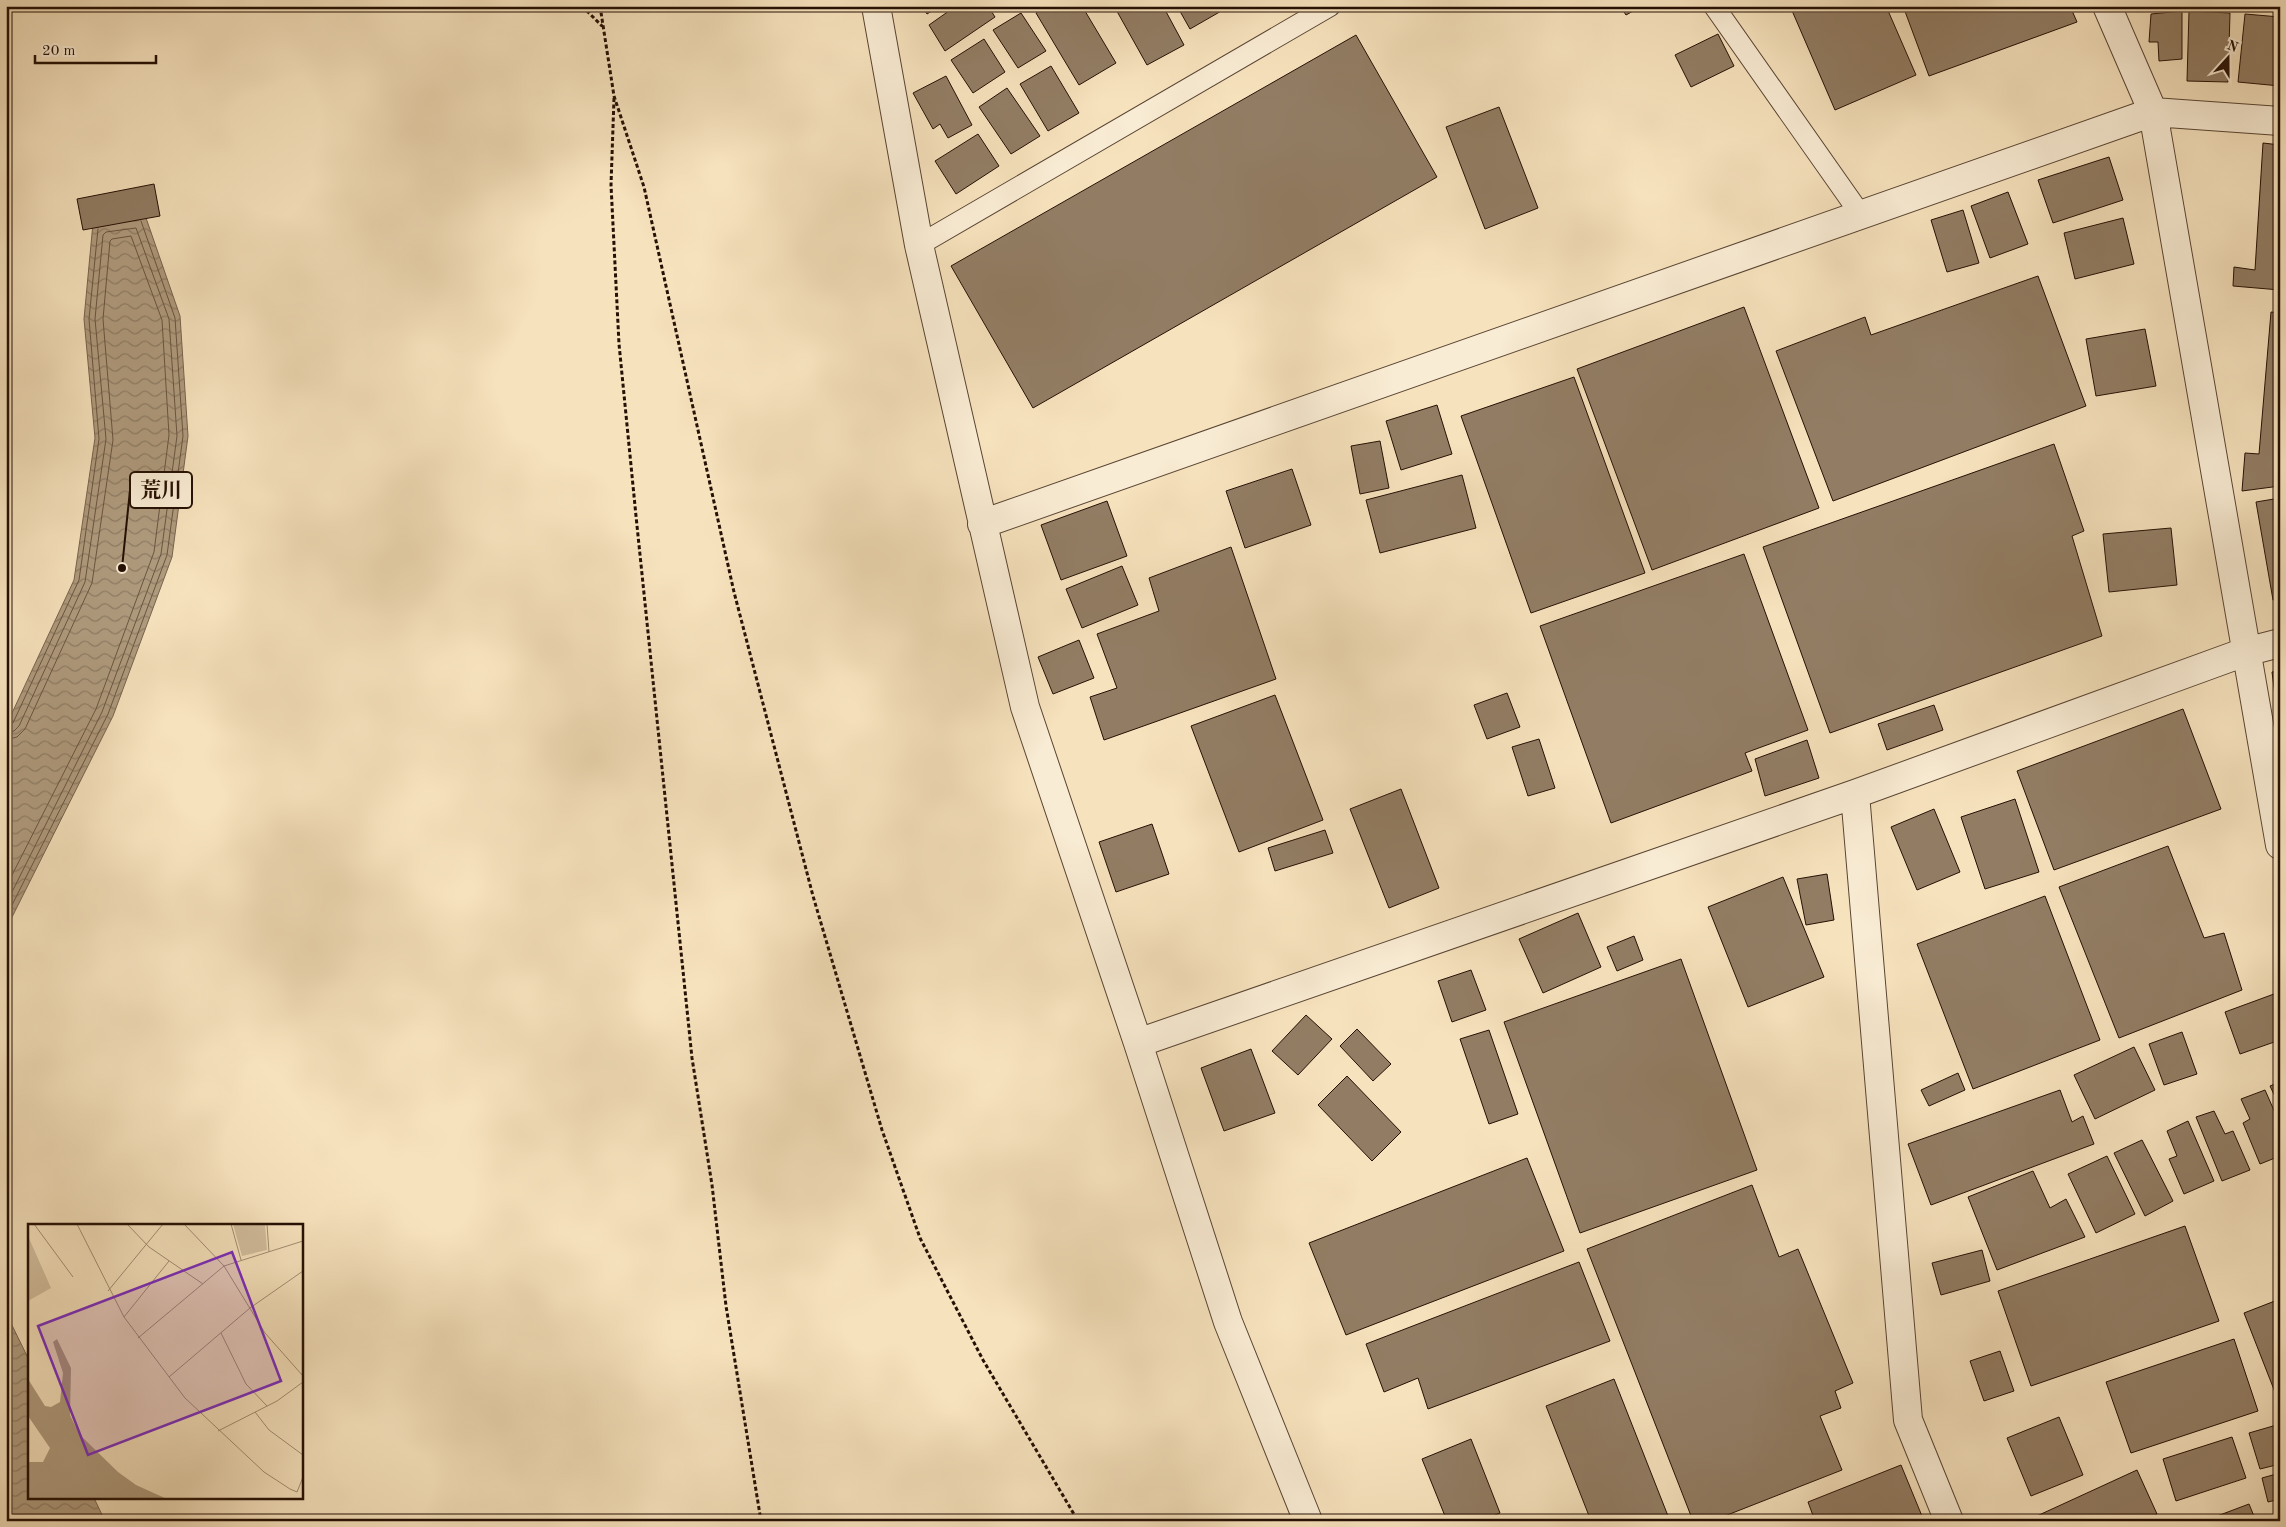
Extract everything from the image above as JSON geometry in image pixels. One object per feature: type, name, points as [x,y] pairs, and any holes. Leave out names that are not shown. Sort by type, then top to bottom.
[{"type":"street","points":[[876,6],[919,244],[1025,707],[1138,1043],[1228,1322],[1308,1521]]},
{"type":"street","points":[[2107,6],[2153,112],[2245,652],[2280,845]]},
{"type":"street","points":[[982,524],[2153,112],[2280,121]]},
{"type":"street","points":[[1138,1043],[1855,794],[2245,652],[2280,643]]},
{"type":"street","points":[[1855,794],[1908,1420],[1949,1521]]},
{"type":"lane","points":[[919,244],[1330,6]]},
{"type":"lane","points":[[1714,6],[1861,215]]},
{"type":"path","points":[[582,6],[603,26]]},
{"type":"path","points":[[600,6],[614,96],[644,187],[707,477],[772,743],[813,896],[882,1130],[920,1238],[982,1360],[1078,1521]]},
{"type":"path","points":[[614,96],[611,186],[619,344],[639,545],[692,1058],[712,1185],[726,1306],[761,1521]]},
{"type":"water","points":[[145,215],[180,316],[188,436],[172,557],[113,716],[6,929],[6,726],[74,580],[95,438],[84,319],[93,223]]},
{"type":"water","points":[[6,1313],[28,1358],[28,1500],[95,1500],[105,1521],[6,1521]]},
{"type":"building","points":[[922,6],[940,6],[927,14]]},
{"type":"building","points":[[956,6],[988,6],[995,17],[945,51],[929,25]]},
{"type":"building","points":[[1047,6],[1082,6],[1116,63],[1079,85],[1036,13]]},
{"type":"building","points":[[1114,6],[1163,6],[1184,45],[1147,65]]},
{"type":"building","points":[[1177,6],[1230,6],[1190,29]]},
{"type":"building","points":[[1620,6],[1642,6],[1626,15]]},
{"type":"building","points":[[1790,6],[1886,6],[1916,75],[1835,110]]},
{"type":"building","points":[[1903,6],[2070,6],[2077,22],[1929,76]]},
{"type":"building","points":[[2182,11],[2182,59],[2159,61],[2158,42],[2149,42],[2151,14]]},
{"type":"building","points":[[2189,11],[2230,13],[2228,82],[2187,81]]},
{"type":"building","points":[[1021,13],[1046,51],[1018,68],[993,30]]},
{"type":"building","points":[[2245,14],[2280,17],[2280,86],[2238,82]]},
{"type":"building","points":[[1718,34],[1734,66],[1691,87],[1675,55]]},
{"type":"building","points":[[1356,35],[1437,177],[1033,408],[951,266]]},
{"type":"building","points":[[984,39],[1005,72],[973,93],[951,60]]},
{"type":"building","points":[[1051,66],[1079,113],[1048,131],[1020,84]]},
{"type":"building","points":[[946,76],[972,125],[948,138],[940,124],[933,129],[913,93]]},
{"type":"building","points":[[1007,88],[1040,136],[1011,154],[979,107]]},
{"type":"building","points":[[1499,107],[1538,208],[1485,229],[1446,127]]},
{"type":"building","points":[[978,134],[999,166],[956,194],[935,161]]},
{"type":"building","points":[[2263,143],[2280,145],[2280,290],[2233,286],[2234,267],[2255,270]]},
{"type":"building","points":[[2109,157],[2123,200],[2053,223],[2038,180]]},
{"type":"building","points":[[154,184],[160,216],[83,230],[77,199]]},
{"type":"building","points":[[2008,192],[2028,244],[1990,258],[1971,206]]},
{"type":"building","points":[[1963,210],[1979,263],[1947,272],[1931,220]]},
{"type":"building","points":[[2123,218],[2134,264],[2075,279],[2064,233]]},
{"type":"building","points":[[2038,276],[2086,406],[1833,501],[1776,351],[1865,317],[1871,335]]},
{"type":"building","points":[[1744,307],[1819,508],[1652,570],[1577,369]]},
{"type":"building","points":[[2271,312],[2280,313],[2280,486],[2242,491],[2245,453],[2259,454]]},
{"type":"building","points":[[2145,329],[2156,386],[2096,396],[2086,339]]},
{"type":"building","points":[[1574,377],[1645,573],[1531,613],[1461,416]]},
{"type":"building","points":[[1437,405],[1452,454],[1401,470],[1386,421]]},
{"type":"building","points":[[1380,441],[1389,488],[1360,494],[1351,446]]},
{"type":"building","points":[[2054,444],[2084,531],[2072,536],[2102,636],[1830,733],[1763,547]]},
{"type":"building","points":[[1292,469],[1311,525],[1245,548],[1226,491]]},
{"type":"building","points":[[1462,475],[1476,528],[1380,553],[1366,500]]},
{"type":"building","points":[[2280,498],[2280,599],[2273,600],[2256,502]]},
{"type":"building","points":[[1107,501],[1127,556],[1061,580],[1041,525]]},
{"type":"building","points":[[2171,528],[2177,585],[2109,592],[2103,534]]},
{"type":"building","points":[[1231,547],[1276,679],[1104,740],[1090,697],[1117,688],[1097,634],[1159,611],[1149,578]]},
{"type":"building","points":[[1744,554],[1808,730],[1745,753],[1752,771],[1611,823],[1540,626]]},
{"type":"building","points":[[1122,566],[1138,605],[1082,628],[1066,589]]},
{"type":"building","points":[[1079,640],[1094,678],[1053,694],[1038,657]]},
{"type":"building","points":[[2280,671],[2280,719],[2278,719],[2272,672]]},
{"type":"building","points":[[1507,693],[1520,727],[1487,739],[1474,705]]},
{"type":"building","points":[[1275,695],[1323,820],[1239,852],[1191,726]]},
{"type":"building","points":[[1934,705],[1943,730],[1887,750],[1878,724]]},
{"type":"building","points":[[2183,709],[2221,809],[2054,870],[2017,771]]},
{"type":"building","points":[[1539,739],[1555,788],[1528,796],[1512,747]]},
{"type":"building","points":[[1807,740],[1819,778],[1765,796],[1755,759]]},
{"type":"building","points":[[1401,789],[1439,888],[1389,908],[1350,809]]},
{"type":"building","points":[[2015,799],[2039,872],[1985,889],[1961,817]]},
{"type":"building","points":[[1934,809],[1960,872],[1917,890],[1891,827]]},
{"type":"building","points":[[1152,824],[1169,874],[1116,892],[1099,842]]},
{"type":"building","points":[[1325,830],[1333,853],[1275,871],[1268,848]]},
{"type":"building","points":[[2168,846],[2204,938],[2224,933],[2242,990],[2119,1038],[2059,887]]},
{"type":"building","points":[[1827,874],[1834,920],[1806,925],[1797,879]]},
{"type":"building","points":[[1783,877],[1824,977],[1748,1007],[1708,907]]},
{"type":"building","points":[[2045,896],[2100,1040],[1973,1089],[1917,944]]},
{"type":"building","points":[[1578,913],[1601,967],[1543,993],[1519,939]]},
{"type":"building","points":[[1634,936],[1643,960],[1617,971],[1607,947]]},
{"type":"building","points":[[1681,959],[1757,1170],[1580,1233],[1504,1022]]},
{"type":"building","points":[[1471,970],[1486,1010],[1452,1022],[1438,981]]},
{"type":"building","points":[[2274,994],[2280,1011],[2280,1040],[2240,1054],[2225,1012]]},
{"type":"building","points":[[1306,1015],[1332,1039],[1298,1075],[1272,1051]]},
{"type":"building","points":[[1357,1029],[1391,1064],[1373,1081],[1340,1046]]},
{"type":"building","points":[[1489,1030],[1518,1114],[1489,1124],[1460,1039]]},
{"type":"building","points":[[2182,1032],[2197,1074],[2164,1085],[2149,1044]]},
{"type":"building","points":[[2134,1047],[2155,1090],[2095,1119],[2074,1075]]},
{"type":"building","points":[[1251,1049],[1275,1113],[1224,1131],[1201,1068]]},
{"type":"building","points":[[1958,1073],[1965,1090],[1929,1106],[1921,1090]]},
{"type":"building","points":[[1347,1076],[1401,1132],[1372,1161],[1318,1105]]},
{"type":"building","points":[[2280,1082],[2280,1107],[2270,1086]]},
{"type":"building","points":[[2060,1090],[2072,1122],[2083,1116],[2094,1144],[1931,1205],[1908,1144]]},
{"type":"building","points":[[2265,1090],[2280,1124],[2280,1156],[2260,1164],[2243,1123],[2250,1119],[2241,1099]]},
{"type":"building","points":[[2214,1111],[2225,1134],[2233,1131],[2250,1170],[2222,1181],[2196,1117]]},
{"type":"building","points":[[2188,1121],[2214,1181],[2184,1194],[2169,1159],[2177,1156],[2167,1131]]},
{"type":"building","points":[[2142,1140],[2173,1201],[2145,1216],[2114,1153]]},
{"type":"building","points":[[2107,1156],[2135,1214],[2096,1233],[2068,1174]]},
{"type":"building","points":[[1527,1158],[1564,1251],[1346,1335],[1309,1243]]},
{"type":"building","points":[[2033,1171],[2050,1208],[2066,1199],[2085,1237],[1997,1270],[1968,1197]]},
{"type":"building","points":[[1752,1185],[1779,1257],[1798,1249],[1853,1383],[1835,1391],[1841,1408],[1820,1416],[1842,1470],[1712,1521],[1693,1521],[1587,1249]]},
{"type":"building","points":[[2185,1226],[2219,1321],[2031,1386],[1998,1291]]},
{"type":"building","points":[[1982,1250],[1990,1281],[1941,1295],[1932,1263]]},
{"type":"building","points":[[1579,1262],[1610,1341],[1428,1409],[1418,1378],[1384,1392],[1366,1344]]},
{"type":"building","points":[[2280,1299],[2280,1405],[2244,1313]]},
{"type":"building","points":[[2234,1339],[2258,1411],[2131,1453],[2106,1382]]},
{"type":"building","points":[[2000,1351],[2014,1391],[1984,1401],[1970,1361]]},
{"type":"building","points":[[1614,1379],[1670,1521],[1591,1521],[1546,1406]]},
{"type":"building","points":[[2059,1417],[2083,1475],[2031,1496],[2007,1438]]},
{"type":"building","points":[[2280,1424],[2280,1464],[2260,1469],[2249,1433]]},
{"type":"building","points":[[2232,1437],[2246,1478],[2176,1501],[2163,1459]]},
{"type":"building","points":[[1471,1439],[1500,1513],[1480,1521],[1447,1521],[1422,1459]]},
{"type":"building","points":[[1901,1465],[1924,1521],[1815,1521],[1808,1502]]},
{"type":"building","points":[[2137,1470],[2157,1514],[2143,1521],[2026,1521]]},
{"type":"building","points":[[2280,1473],[2280,1499],[2268,1502],[2262,1478]]},
{"type":"building","points":[[2249,1504],[2256,1521],[2204,1521]]},
{"type":"place","name":"荒川","points":[[122,568]]}]
